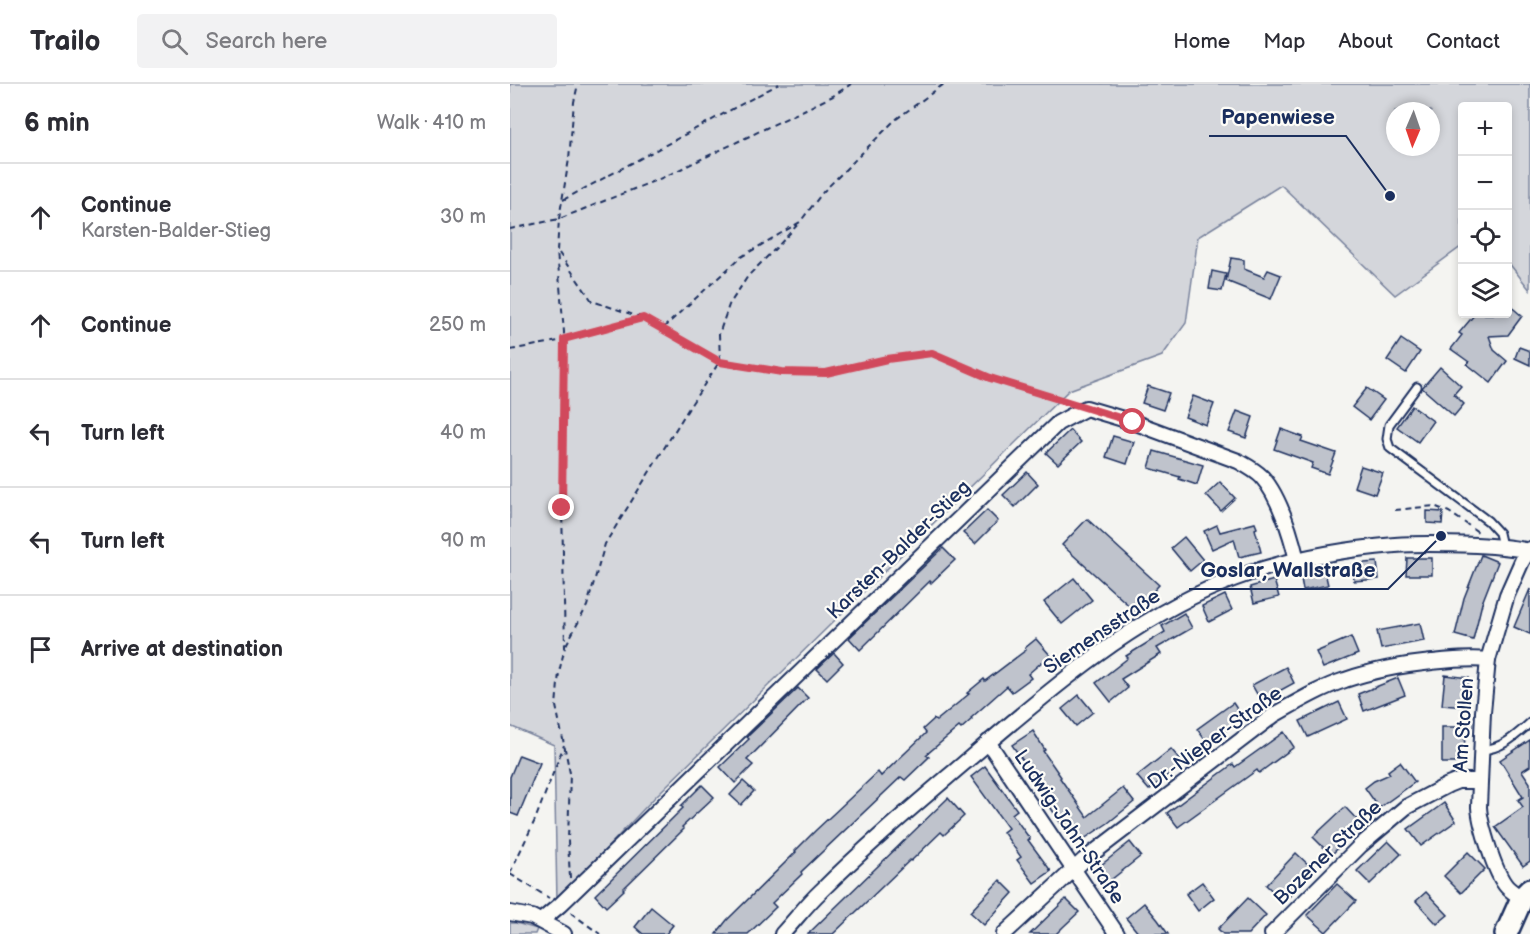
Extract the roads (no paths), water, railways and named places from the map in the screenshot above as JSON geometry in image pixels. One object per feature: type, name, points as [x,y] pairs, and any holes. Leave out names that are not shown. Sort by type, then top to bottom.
[{"type":"main road","points":[[1506,934],[1526,894]]},
{"type":"street","name":"Karsten-Balder-Stieg","points":[[541,921],[1058,423],[1086,408],[1133,422],[1238,461],[1251,468],[1272,490],[1288,528],[1297,560]]},
{"type":"street","name":"Siemensstraße","points":[[782,934],[821,891],[915,804],[988,742],[1089,661],[1179,604],[1222,583],[1256,571],[1297,560],[1361,548],[1413,544],[1502,546],[1530,550]]},
{"type":"street","name":"Am Stollen","points":[[1526,894],[1506,886],[1500,877],[1479,819],[1481,750],[1488,660],[1507,595],[1519,567],[1530,550]]},
{"type":"street","name":"Dr.-Nieper-Straße","points":[[1004,934],[1074,870],[1274,715],[1343,680],[1403,665],[1471,658],[1488,660]]},
{"type":"street","name":"Ludwig-Jahn-Straße","points":[[988,742],[1117,934]]},
{"type":"street","name":"Bozener Straße","points":[[1272,934],[1361,845],[1406,807],[1448,785],[1480,781]]},
{"type":"street","points":[[510,904],[516,914],[541,921],[564,934]]},
{"type":"lane","points":[[1417,387],[1389,425],[1387,439],[1390,448],[1488,521],[1500,533],[1502,546]]},
{"type":"lane","points":[[1481,750],[1507,742],[1530,723]]},
{"type":"place","name":"Papenwiese","points":[[1390,196]]},
{"type":"place","name":"Goslar, Wallstraße","points":[[1441,536]]}]
